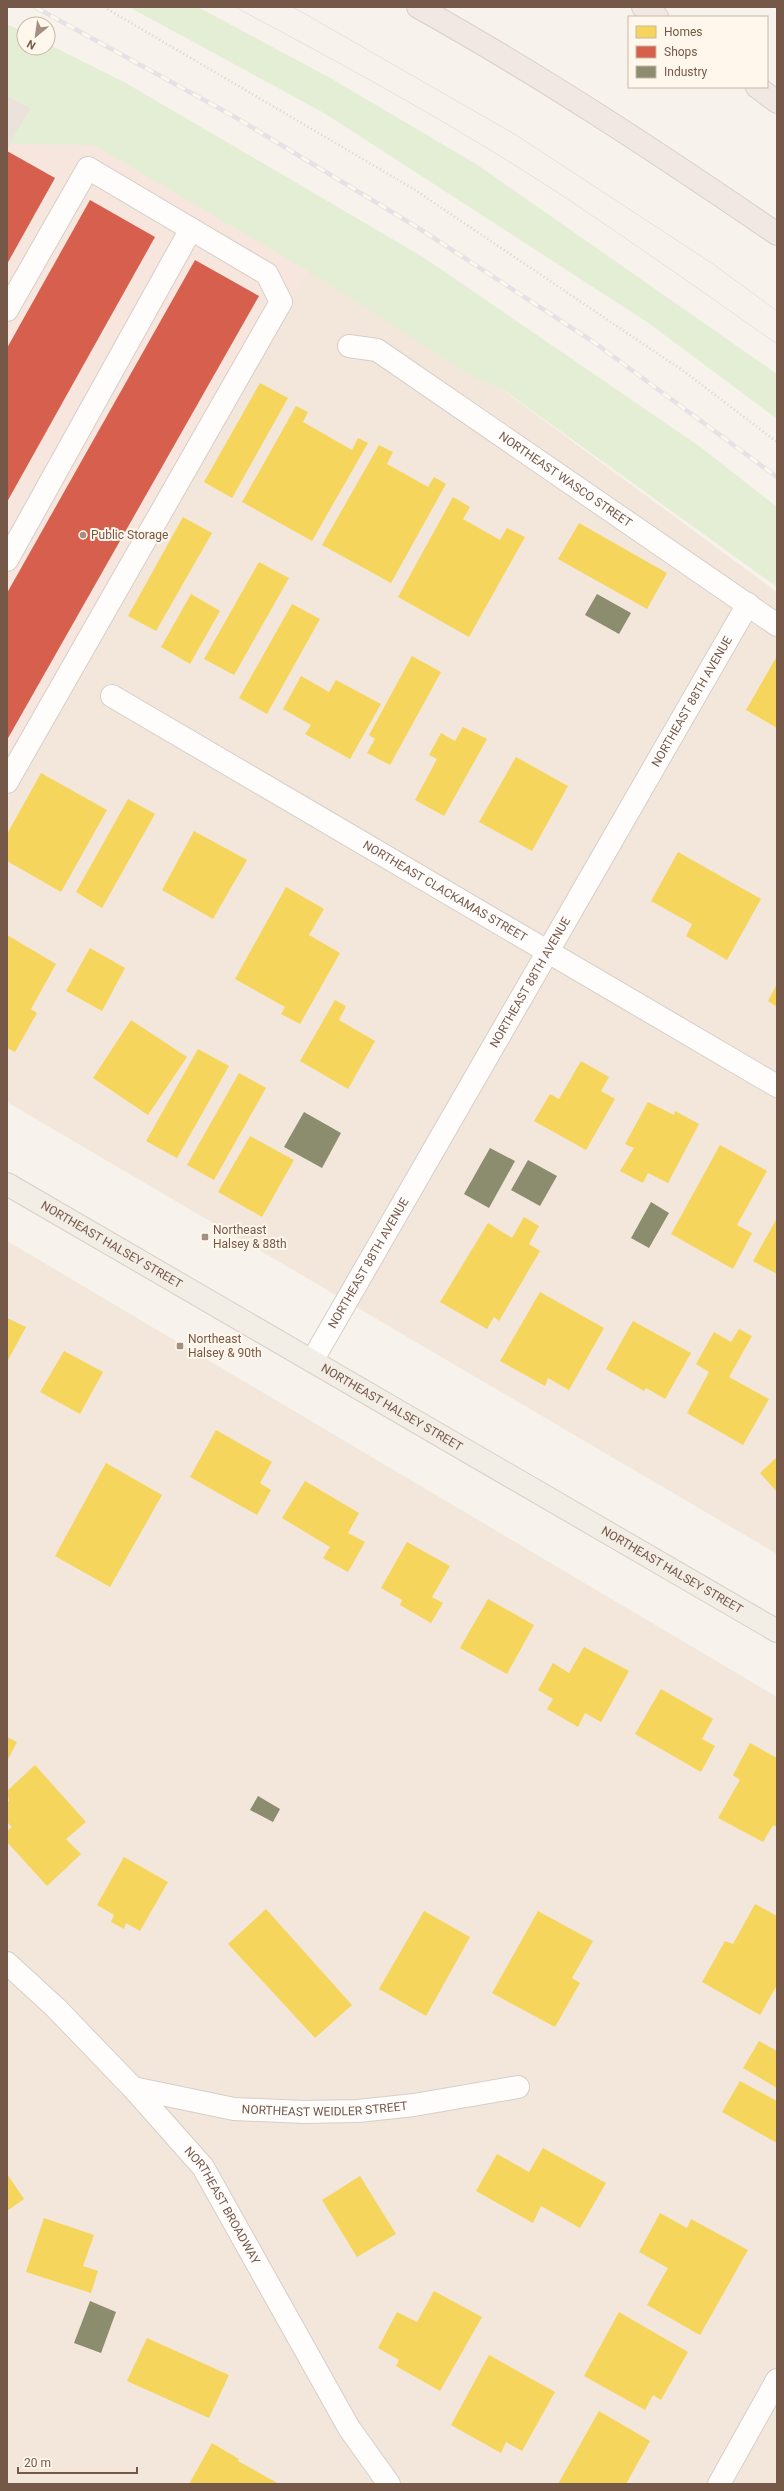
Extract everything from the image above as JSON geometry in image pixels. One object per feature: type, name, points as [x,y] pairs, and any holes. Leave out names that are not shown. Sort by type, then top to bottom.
[{"type":"highway","points":[[418,7],[484,44],[623,130],[777,234]]},
{"type":"highway","points":[[643,7],[656,16]]},
{"type":"highway","points":[[758,88],[777,102]]},
{"type":"main road","name":"NORTHEAST HALSEY STREET","points":[[7,1184],[777,1631]]},
{"type":"street","points":[[7,310],[88,168],[267,274],[281,302],[7,782]]},
{"type":"street","points":[[7,560],[191,230]]},
{"type":"street","name":"NORTHEAST WASCO STREET","points":[[349,346],[377,350],[777,625]]},
{"type":"street","name":"NORTHEAST 88TH AVENUE","points":[[312,1361],[546,952],[748,604]]},
{"type":"street","name":"NORTHEAST CLACKAMAS STREET","points":[[112,696],[546,952],[777,1086]]},
{"type":"street","name":"NORTHEAST BROADWAY","points":[[7,1963],[56,2008],[132,2088],[203,2167],[349,2428],[390,2484]]},
{"type":"street","name":"NORTHEAST WEIDLER STREET","points":[[132,2088],[234,2109],[304,2112],[358,2111],[414,2105],[518,2087]]},
{"type":"street","points":[[719,2484],[777,2380]]},
{"type":"path","points":[[104,7],[412,188],[682,370],[777,442]]},
{"type":"shaded area","points":[[7,96],[31,108],[7,150]]},
{"type":"shaded area","name":"Public Storage","points":[[31,108],[311,264],[7,806],[7,150]]},
{"type":"shaded area","points":[[311,264],[500,388],[777,592],[777,1554],[7,1102],[7,806]]},
{"type":"shaded area","points":[[7,1241],[777,1697],[777,2484],[7,2484]]},
{"type":"green space","points":[[129,7],[198,7],[332,79],[476,164],[777,374],[777,419],[647,322],[324,113]]},
{"type":"green space","points":[[7,24],[16,28],[16,56],[56,56],[56,48],[124,82],[423,257],[699,446],[777,507],[777,587],[502,389],[471,376],[323,280],[94,145],[9,144],[31,108],[7,96]]},
{"type":"building: Homes","points":[[260,383],[288,398],[232,498],[204,482]]},
{"type":"building: Homes","points":[[296,406],[308,412],[303,422],[352,450],[358,438],[368,443],[312,541],[242,502]]},
{"type":"building: Homes","points":[[379,445],[393,452],[387,464],[428,487],[434,477],[446,484],[391,583],[322,545]]},
{"type":"building: Homes","points":[[453,497],[470,507],[463,519],[500,540],[507,528],[525,537],[469,637],[398,597]]},
{"type":"building: Homes","points":[[183,517],[212,533],[156,631],[128,616]]},
{"type":"building: Homes","points":[[579,523],[667,573],[647,609],[558,559]]},
{"type":"building: Homes","points":[[259,562],[289,578],[234,675],[204,659]]},
{"type":"building: Homes","points":[[191,594],[220,611],[190,664],[161,647]]},
{"type":"building: Homes","points":[[292,604],[320,619],[267,714],[239,698]]},
{"type":"building: Homes","points":[[412,656],[441,672],[390,765],[367,753],[375,739],[369,735]]},
{"type":"building: Homes","points":[[777,656],[777,728],[746,710]]},
{"type":"building: Homes","points":[[301,676],[329,692],[336,680],[381,704],[350,759],[305,734],[311,725],[283,709]]},
{"type":"building: Homes","points":[[463,727],[487,739],[444,816],[415,800],[437,759],[429,755],[441,733],[455,741]]},
{"type":"building: Homes","points":[[516,757],[568,786],[532,851],[479,822]]},
{"type":"building: Homes","points":[[41,773],[107,810],[61,892],[7,861],[7,834]]},
{"type":"building: Homes","points":[[128,799],[155,814],[102,908],[76,892]]},
{"type":"building: Homes","points":[[194,831],[247,860],[213,919],[162,890]]},
{"type":"building: Homes","points":[[678,852],[761,899],[727,960],[686,936],[692,924],[651,901]]},
{"type":"building: Homes","points":[[286,887],[324,909],[309,935],[340,953],[300,1024],[281,1014],[285,1007],[235,979]]},
{"type":"building: Homes","points":[[7,935],[56,964],[31,1009],[37,1013],[15,1052],[7,1048]]},
{"type":"building: Homes","points":[[90,948],[125,968],[102,1011],[66,991]]},
{"type":"building: Homes","points":[[777,984],[777,1007],[768,1001]]},
{"type":"building: Homes","points":[[335,1000],[346,1006],[339,1020],[375,1041],[348,1089],[300,1061]]},
{"type":"building: Homes","points":[[131,1020],[187,1057],[148,1115],[93,1078]]},
{"type":"building: Homes","points":[[198,1049],[229,1066],[177,1158],[146,1141]]},
{"type":"building: Homes","points":[[581,1061],[609,1077],[601,1091],[615,1099],[586,1150],[534,1121],[550,1094],[559,1099]]},
{"type":"building: Homes","points":[[239,1073],[266,1088],[214,1180],[187,1165]]},
{"type":"building: Homes","points":[[648,1102],[674,1115],[675,1111],[699,1124],[668,1183],[648,1173],[643,1183],[620,1171],[634,1148],[625,1144]]},
{"type":"building: Homes","points":[[250,1136],[294,1160],[262,1217],[218,1192]]},
{"type":"building: Homes","points":[[720,1145],[767,1171],[737,1225],[752,1233],[733,1269],[671,1234]]},
{"type":"building: Homes","points":[[524,1217],[539,1226],[529,1244],[540,1251],[499,1321],[494,1317],[487,1329],[440,1302],[488,1223],[512,1238]]},
{"type":"building: Homes","points":[[777,1218],[777,1274],[753,1261]]},
{"type":"building: Homes","points":[[540,1292],[604,1328],[569,1390],[548,1378],[545,1386],[500,1361]]},
{"type":"building: Homes","points":[[7,1318],[26,1327],[7,1362]]},
{"type":"building: Homes","points":[[633,1321],[691,1353],[665,1399],[646,1388],[644,1391],[606,1369]]},
{"type":"building: Homes","points":[[739,1329],[752,1336],[729,1377],[769,1399],[743,1445],[687,1413],[709,1372],[696,1364],[714,1332],[731,1342]]},
{"type":"building: Homes","points":[[64,1351],[103,1372],[80,1414],[40,1392]]},
{"type":"building: Homes","points":[[216,1430],[272,1462],[260,1483],[271,1490],[257,1515],[190,1477]]},
{"type":"building: Homes","points":[[777,1457],[777,1492],[760,1473]]},
{"type":"building: Homes","points":[[106,1463],[162,1495],[110,1587],[55,1556]]},
{"type":"building: Homes","points":[[305,1481],[359,1513],[348,1533],[365,1542],[348,1572],[323,1558],[330,1547],[282,1518]]},
{"type":"building: Homes","points":[[407,1542],[450,1566],[432,1597],[443,1603],[431,1623],[400,1605],[402,1600],[381,1588]]},
{"type":"building: Homes","points":[[488,1599],[534,1625],[507,1674],[460,1648]]},
{"type":"building: Homes","points":[[584,1647],[629,1671],[601,1722],[585,1713],[578,1727],[547,1709],[553,1699],[538,1690],[553,1663],[569,1673]]},
{"type":"building: Homes","points":[[661,1689],[713,1719],[702,1739],[715,1746],[701,1772],[635,1734]]},
{"type":"building: Homes","points":[[7,1737],[17,1742],[7,1761]]},
{"type":"building: Homes","points":[[750,1743],[777,1758],[777,1827],[773,1825],[763,1842],[718,1818],[740,1780],[733,1775]]},
{"type":"building: Homes","points":[[35,1765],[86,1822],[66,1839],[81,1854],[47,1886],[7,1842],[7,1831],[12,1827],[7,1822],[7,1803],[9,1801],[7,1791]]},
{"type":"building: Homes","points":[[124,1857],[168,1882],[140,1931],[126,1923],[124,1929],[111,1922],[114,1915],[97,1905]]},
{"type":"building: Homes","points":[[755,1904],[777,1916],[777,1985],[760,2015],[702,1982],[725,1941],[733,1944]]},
{"type":"building: Homes","points":[[266,1909],[352,2005],[315,2038],[228,1944]]},
{"type":"building: Homes","points":[[424,1911],[470,1937],[426,2016],[379,1989]]},
{"type":"building: Homes","points":[[538,1911],[593,1941],[572,1978],[580,1983],[555,2027],[492,1993]]},
{"type":"building: Homes","points":[[759,2041],[777,2051],[777,2088],[743,2068]]},
{"type":"building: Homes","points":[[740,2081],[777,2101],[777,2143],[722,2112]]},
{"type":"building: Homes","points":[[543,2148],[606,2183],[580,2228],[541,2206],[533,2223],[476,2191],[497,2154],[529,2172]]},
{"type":"building: Homes","points":[[7,2174],[24,2199],[7,2211]]},
{"type":"building: Homes","points":[[360,2176],[396,2234],[357,2257],[322,2200]]},
{"type":"building: Homes","points":[[660,2213],[687,2228],[691,2219],[748,2250],[700,2335],[647,2305],[668,2268],[639,2252]]},
{"type":"building: Homes","points":[[44,2218],[94,2235],[83,2266],[98,2271],[91,2293],[26,2272]]},
{"type":"building: Homes","points":[[434,2291],[482,2317],[440,2391],[396,2366],[399,2360],[378,2348],[397,2312],[417,2322]]},
{"type":"building: Homes","points":[[619,2312],[688,2352],[661,2400],[653,2395],[645,2410],[584,2376]]},
{"type":"building: Homes","points":[[147,2338],[229,2375],[209,2418],[127,2381]]},
{"type":"building: Homes","points":[[489,2355],[555,2392],[522,2451],[506,2442],[501,2453],[451,2425]]},
{"type":"building: Homes","points":[[599,2411],[650,2441],[626,2484],[558,2484]]},
{"type":"building: Homes","points":[[212,2443],[239,2459],[238,2461],[279,2484],[189,2484]]},
{"type":"building: Shops","points":[[7,151],[55,178],[7,264]]},
{"type":"building: Shops","points":[[90,200],[155,237],[7,502],[7,348]]},
{"type":"building: Shops","points":[[195,260],[259,296],[7,740],[7,593]]},
{"type":"building: Industry","points":[[597,594],[631,613],[619,634],[585,615]]},
{"type":"building: Industry","points":[[304,1112],[341,1133],[322,1168],[284,1147]]},
{"type":"building: Industry","points":[[490,1148],[515,1161],[489,1208],[464,1194]]},
{"type":"building: Industry","points":[[528,1160],[557,1176],[540,1206],[511,1190]]},
{"type":"building: Industry","points":[[651,1202],[669,1213],[649,1248],[631,1238]]},
{"type":"building: Industry","points":[[258,1796],[280,1809],[273,1822],[250,1810]]},
{"type":"building: Industry","points":[[90,2301],[116,2312],[101,2353],[74,2343]]},
{"type":"tram line","points":[[235,7],[442,121],[523,170],[617,232],[777,344]]},
{"type":"tram line","points":[[293,7],[516,135],[713,264],[777,311]]},
{"type":"railway","points":[[35,7],[235,117],[420,229],[595,343],[777,477]]},
{"type":"place","name":"Public Storage","points":[[83,535]]},
{"type":"place","name":"Northeast Halsey & 88th","points":[[205,1237]]},
{"type":"place","name":"Northeast Halsey & 90th","points":[[180,1346]]}]
